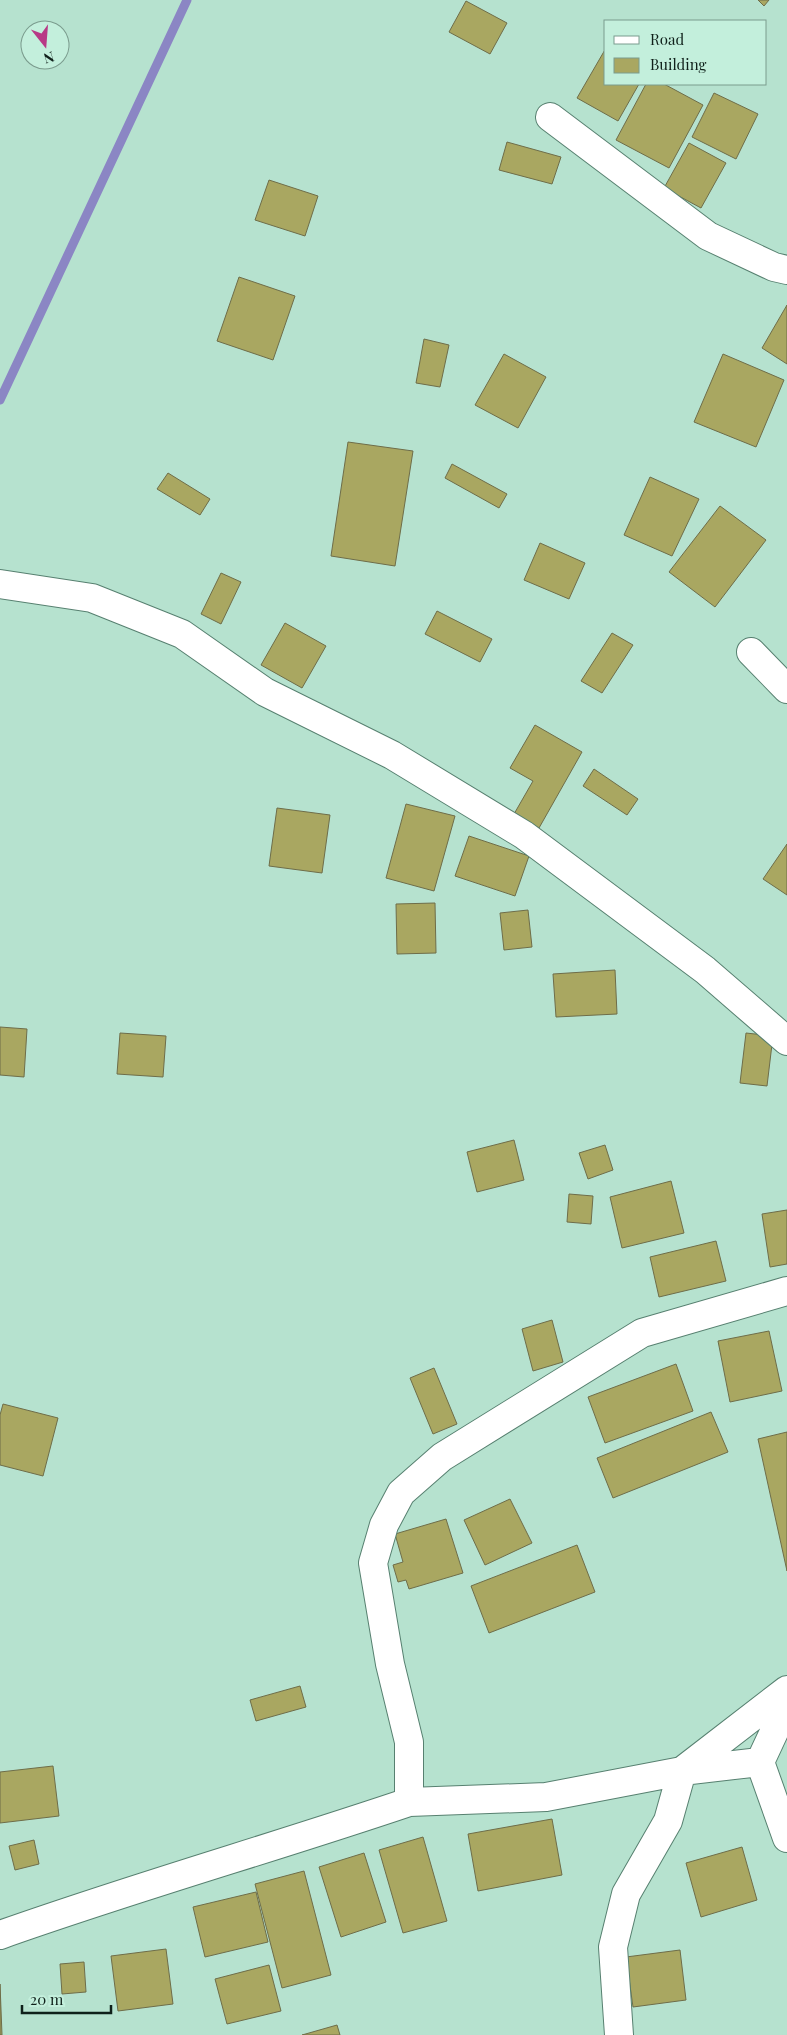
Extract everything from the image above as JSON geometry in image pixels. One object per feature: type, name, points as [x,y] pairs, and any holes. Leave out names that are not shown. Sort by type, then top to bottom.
[{"type":"street","points":[[550,117],[708,236],[774,267],[787,270]]},
{"type":"street","points":[[0,584],[92,598],[182,634],[265,692],[392,755],[524,835],[705,970],[787,1041]]},
{"type":"street","points":[[751,652],[787,689]]},
{"type":"street","points":[[410,1802],[409,1742],[390,1664],[373,1563],[384,1525],[401,1493],[442,1457],[642,1333],[787,1291]]},
{"type":"street","points":[[619,2035],[613,1947],[626,1894],[668,1821],[682,1771],[787,1690]]},
{"type":"street","points":[[787,1704],[760,1762],[787,1838]]},
{"type":"street","points":[[0,1935],[147,1884],[305,1837],[410,1802],[546,1797],[682,1771],[760,1762]]},
{"type":"building","points":[[758,0],[769,0],[764,6]]},
{"type":"building","points":[[466,1],[507,23],[490,54],[449,32]]},
{"type":"building","points":[[604,51],[604,85],[638,85],[618,121],[577,98]]},
{"type":"building","points":[[645,85],[666,85],[703,105],[669,168],[616,140]]},
{"type":"building","points":[[714,93],[758,114],[736,159],[692,137]]},
{"type":"building","points":[[507,142],[561,157],[552,184],[499,170]]},
{"type":"building","points":[[689,143],[726,163],[701,208],[664,188]]},
{"type":"building","points":[[269,180],[318,196],[305,236],[255,220]]},
{"type":"building","points":[[239,277],[295,296],[273,360],[217,341]]},
{"type":"building","points":[[787,305],[787,364],[762,348]]},
{"type":"building","points":[[424,339],[449,345],[440,387],[416,383]]},
{"type":"building","points":[[504,354],[546,377],[518,428],[475,405]]},
{"type":"building","points":[[723,354],[784,380],[756,447],[694,422]]},
{"type":"building","points":[[348,442],[413,451],[395,566],[331,556]]},
{"type":"building","points":[[452,464],[507,494],[499,508],[445,478]]},
{"type":"building","points":[[168,473],[210,499],[200,515],[157,489]]},
{"type":"building","points":[[650,477],[699,499],[672,556],[624,535]]},
{"type":"building","points":[[720,506],[766,540],[715,607],[669,572]]},
{"type":"building","points":[[540,543],[585,563],[569,599],[524,580]]},
{"type":"building","points":[[221,573],[241,582],[221,624],[201,614]]},
{"type":"building","points":[[437,611],[492,639],[480,662],[425,634]]},
{"type":"building","points":[[285,623],[326,646],[302,688],[261,665]]},
{"type":"building","points":[[612,633],[633,645],[602,693],[581,681]]},
{"type":"building","points":[[535,725],[582,752],[539,828],[514,814],[533,781],[510,768]]},
{"type":"building","points":[[594,769],[638,799],[627,815],[583,786]]},
{"type":"building","points":[[406,804],[455,816],[434,891],[386,878]]},
{"type":"building","points":[[277,808],[330,815],[322,873],[269,866]]},
{"type":"building","points":[[469,836],[529,856],[515,896],[455,876]]},
{"type":"building","points":[[787,844],[787,895],[763,879]]},
{"type":"building","points":[[435,903],[436,953],[397,954],[396,904]]},
{"type":"building","points":[[528,910],[532,947],[504,950],[500,913]]},
{"type":"building","points":[[615,970],[617,1014],[556,1017],[553,974]]},
{"type":"building","points":[[0,1027],[27,1029],[24,1077],[0,1075]]},
{"type":"building","points":[[120,1033],[166,1036],[163,1077],[117,1074]]},
{"type":"building","points":[[746,1033],[773,1036],[767,1086],[740,1083]]},
{"type":"building","points":[[514,1140],[524,1180],[477,1192],[467,1152]]},
{"type":"building","points":[[605,1145],[613,1170],[588,1179],[579,1153]]},
{"type":"building","points":[[671,1181],[684,1233],[622,1248],[610,1197]]},
{"type":"building","points":[[569,1194],[593,1196],[591,1224],[567,1222]]},
{"type":"building","points":[[787,1210],[787,1264],[770,1267],[762,1214]]},
{"type":"building","points":[[716,1241],[726,1281],[659,1297],[650,1257]]},
{"type":"building","points":[[552,1320],[563,1362],[533,1371],[522,1329]]},
{"type":"building","points":[[769,1331],[782,1391],[730,1402],[718,1341]]},
{"type":"building","points":[[676,1364],[693,1411],[605,1443],[588,1397]]},
{"type":"building","points":[[434,1368],[457,1424],[433,1434],[410,1378]]},
{"type":"building","points":[[3,1404],[58,1418],[43,1476],[0,1465],[0,1415]]},
{"type":"building","points":[[711,1412],[728,1452],[613,1498],[597,1458]]},
{"type":"building","points":[[787,1432],[787,1571],[758,1439]]},
{"type":"building","points":[[510,1499],[532,1543],[485,1565],[464,1520]]},
{"type":"building","points":[[446,1519],[463,1573],[409,1589],[406,1580],[398,1582],[393,1565],[403,1562],[395,1534]]},
{"type":"building","points":[[577,1545],[595,1592],[489,1633],[471,1586]]},
{"type":"building","points":[[300,1686],[306,1707],[256,1721],[250,1700]]},
{"type":"building","points":[[53,1766],[59,1816],[0,1823],[0,1772]]},
{"type":"building","points":[[552,1819],[562,1875],[478,1891],[468,1834]]},
{"type":"building","points":[[423,1837],[447,1921],[403,1933],[379,1850]]},
{"type":"building","points":[[34,1840],[39,1864],[15,1870],[9,1846]]},
{"type":"building","points":[[742,1847],[757,1900],[701,1917],[686,1863]]},
{"type":"building","points":[[364,1853],[386,1922],[341,1937],[319,1867]]},
{"type":"building","points":[[304,1871],[331,1975],[282,1988],[255,1884]]},
{"type":"building","points":[[256,1892],[268,1942],[205,1957],[193,1907]]},
{"type":"building","points":[[166,1949],[173,2004],[118,2011],[111,1956]]},
{"type":"building","points":[[680,1950],[686,2000],[633,2007],[626,1957]]},
{"type":"building","points":[[84,1962],[86,1992],[62,1994],[60,1964]]},
{"type":"building","points":[[269,1965],[281,2011],[227,2024],[215,1979]]},
{"type":"building","points":[[0,1984],[2,2035],[0,2035]]},
{"type":"building","points":[[337,2025],[340,2035],[302,2035]]},
{"type":"waterway","points":[[0,400],[187,0]]}]
